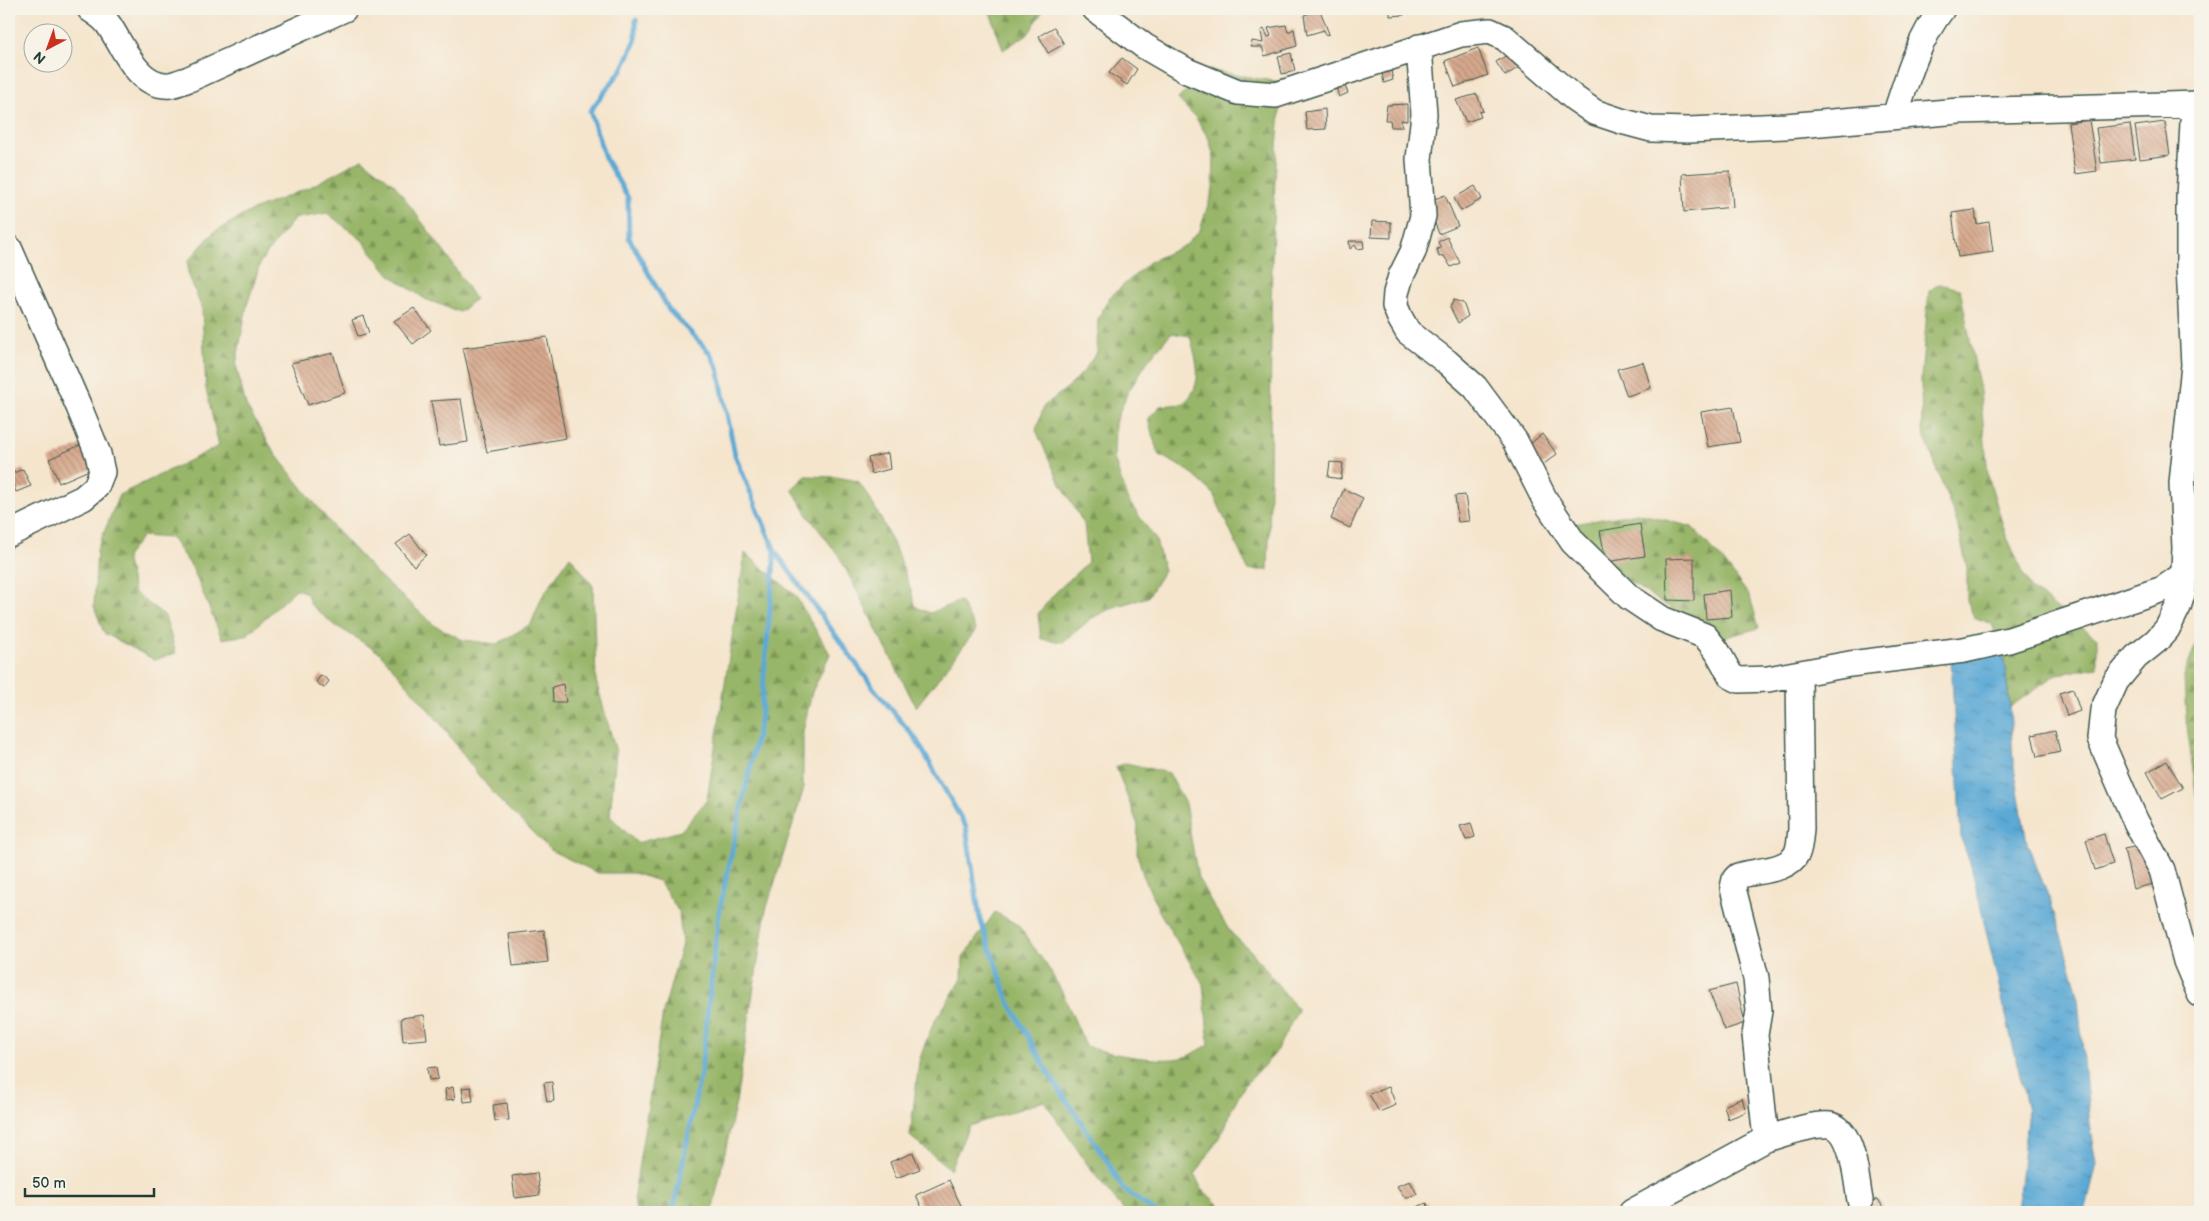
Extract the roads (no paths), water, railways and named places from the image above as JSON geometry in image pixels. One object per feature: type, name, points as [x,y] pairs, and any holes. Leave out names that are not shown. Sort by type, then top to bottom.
[{"type":"street","points":[[90,9],[107,23],[125,53],[143,76],[154,82],[169,85],[188,79],[344,9]]},
{"type":"street","points":[[1095,9],[1144,46],[1187,71],[1238,92],[1276,94],[1461,34],[1490,31],[1505,38],[1574,98],[1594,112],[1652,128],[1688,130],[1786,126],[1959,111],[2197,104],[2189,197],[2189,267],[2194,364],[2182,482],[2185,548],[2192,569],[2178,607],[2167,629],[2156,641],[2136,657],[2116,681],[2103,710],[2100,739],[2135,820],[2162,870],[2186,961],[2200,994]]},
{"type":"street","points":[[1895,116],[1916,54],[1932,22],[1942,9]]},
{"type":"street","points":[[1419,47],[1424,114],[1420,159],[1423,216],[1413,252],[1401,276],[1396,293],[1396,306],[1400,318],[1408,332],[1447,362],[1475,387],[1515,441],[1545,500],[1573,542],[1629,596],[1662,619],[1705,636],[1717,651],[1731,676],[1739,680],[1768,679],[1850,664],[1964,650],[2009,640],[2141,598],[2163,589],[2192,569]]},
{"type":"street","points":[[9,248],[79,407],[98,454],[102,472],[96,487],[83,498],[9,534]]},
{"type":"street","points":[[1766,1138],[1755,1035],[1759,1011],[1756,978],[1733,888],[1734,879],[1738,876],[1780,866],[1793,859],[1798,850],[1801,829],[1799,674]]},
{"type":"street","points":[[1632,1212],[1766,1138],[1816,1126],[1837,1127],[1844,1134],[1851,1150],[1860,1200]]},
{"type":"water","points":[[2003,653],[2010,707],[2013,761],[2027,843],[2051,903],[2077,989],[2090,1124],[2097,1163],[2085,1212],[2017,1212],[2028,1110],[1971,866],[1961,838],[1951,659]]},
{"type":"waterway","points":[[636,20],[636,39],[623,68],[590,111],[605,158],[628,198],[629,238],[669,310],[710,353],[718,368],[735,455],[775,551],[875,690],[916,739],[966,827],[980,919],[1009,1002],[1050,1076],[1106,1159],[1123,1189],[1155,1212]]},
{"type":"waterway","points":[[673,1212],[701,1071],[719,912],[760,721],[775,551]]}]
